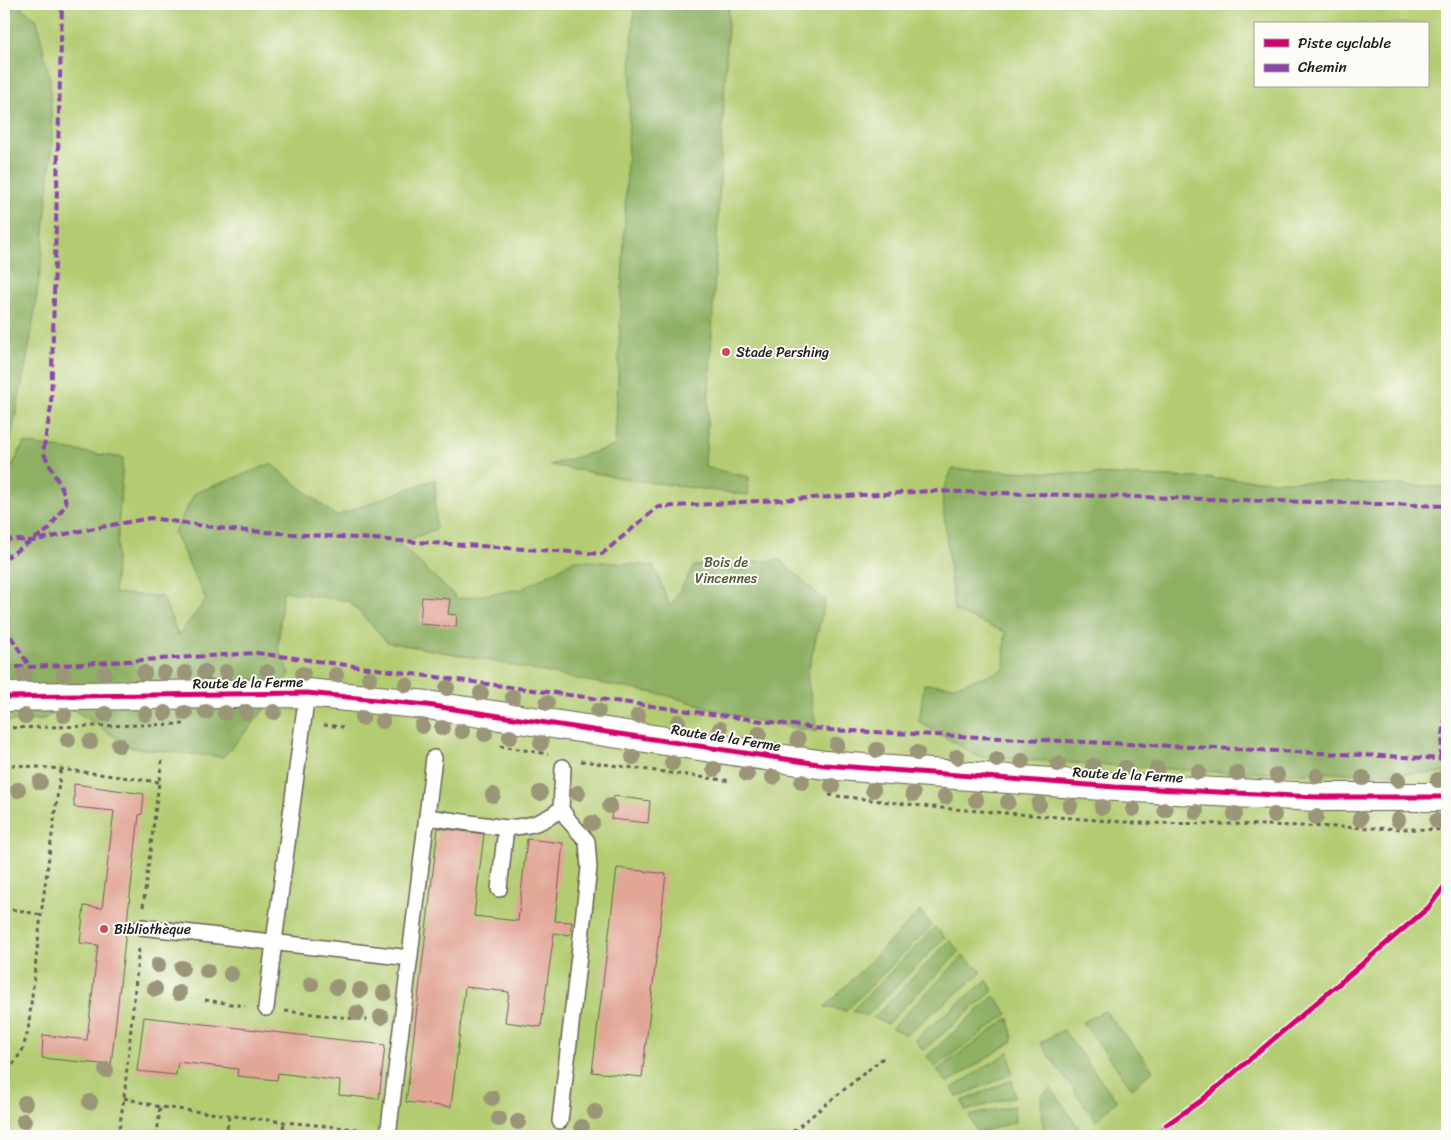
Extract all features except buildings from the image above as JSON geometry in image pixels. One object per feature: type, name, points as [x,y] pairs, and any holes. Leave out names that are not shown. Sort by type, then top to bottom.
[{"type":"street","name":"Route de la Ferme","points":[[4,697],[307,693],[428,705],[825,765],[1115,787],[1316,797],[1447,797]]},
{"type":"lane","points":[[266,1008],[307,693]]},
{"type":"lane","points":[[388,1134],[434,758]]},
{"type":"lane","points":[[560,1121],[589,868],[587,841],[561,809],[563,766]]},
{"type":"lane","points":[[427,817],[506,828],[530,826],[548,819],[561,809]]},
{"type":"lane","points":[[499,890],[506,828]]},
{"type":"lane","points":[[141,927],[410,958]]},
{"type":"path","points":[[118,1136],[124,1098],[141,927],[162,759]]},
{"type":"path","points":[[4,766],[61,768],[159,782]]},
{"type":"path","points":[[4,1078],[22,1051],[28,1030],[61,768]]},
{"type":"path","points":[[4,910],[18,910],[41,915]]},
{"type":"path","points":[[787,1136],[883,1058]]},
{"type":"path","points":[[124,1098],[160,1107],[388,1134]]},
{"type":"path","points":[[157,1136],[160,1107]]},
{"type":"path","points":[[226,1136],[229,1116]]},
{"type":"path","points":[[282,1136],[284,1122]]},
{"type":"path","points":[[348,1136],[349,1129]]},
{"type":"green space","name":"Bois de Vincennes","points":[[4,4],[1447,4],[1447,1136],[4,1136]]},
{"type":"green space","points":[[17,4],[37,20],[50,80],[52,146],[41,265],[30,343],[11,438],[4,454],[4,9]]},
{"type":"green space","points":[[634,4],[729,4],[705,467],[749,477],[748,495],[633,480],[550,465],[615,446]]},
{"type":"green space","points":[[24,443],[123,458],[114,593],[163,597],[178,635],[206,600],[174,532],[195,493],[271,464],[336,516],[435,479],[436,529],[399,544],[458,599],[522,589],[575,560],[654,566],[670,607],[694,566],[780,560],[825,601],[807,676],[817,732],[749,719],[665,695],[387,642],[349,601],[283,591],[278,648],[290,674],[252,725],[223,757],[132,748],[68,706],[41,720],[4,722],[4,482]]},
{"type":"green space","points":[[952,469],[1447,487],[1447,773],[1231,773],[979,757],[919,722],[924,684],[955,686],[1004,670],[1005,632],[954,611],[942,493]]},
{"type":"green space","points":[[920,911],[932,925],[846,1011],[825,1007]]},
{"type":"green space","points":[[935,927],[945,937],[867,1016],[852,1011]]},
{"type":"green space","points":[[950,940],[959,952],[887,1024],[873,1018]]},
{"type":"green space","points":[[963,956],[982,972],[906,1035],[892,1028]]},
{"type":"green space","points":[[987,980],[993,991],[923,1050],[915,1039]]},
{"type":"green space","points":[[994,996],[1008,1014],[935,1067],[927,1056]]},
{"type":"green space","points":[[1105,1011],[1153,1070],[1132,1088],[1082,1022]]},
{"type":"green space","points":[[1009,1018],[1013,1041],[948,1083],[937,1070]]},
{"type":"green space","points":[[1063,1030],[1117,1101],[1096,1121],[1040,1043]]},
{"type":"green space","points":[[1009,1052],[1012,1074],[957,1097],[952,1088]]},
{"type":"green space","points":[[1012,1080],[1015,1096],[966,1111],[962,1101]]},
{"type":"green space","points":[[1051,1088],[1080,1130],[1072,1136],[1044,1136],[1041,1096]]},
{"type":"green space","points":[[1014,1106],[1015,1122],[977,1133],[969,1116]]},
{"type":"marked path","points":[[4,559],[48,530],[66,504],[64,493],[43,452],[51,407],[62,4]]},
{"type":"marked path","points":[[4,539],[32,541],[150,518],[233,530],[602,554],[658,507],[932,491],[1447,506]]},
{"type":"marked path","points":[[4,626],[30,667]]},
{"type":"marked path","points":[[4,667],[257,653],[830,730],[1447,759]]},
{"type":"marked path","points":[[1440,759],[1447,704]]},
{"type":"marked path","points":[[1153,1136],[1168,1123]]},
{"type":"cycle path","points":[[4,697],[307,693],[427,705],[825,765],[1115,787],[1316,797],[1447,797]]},
{"type":"cycle path","points":[[1166,1125],[1202,1100],[1428,908],[1447,883]]},
{"type":"place","name":"Stade Pershing","points":[[726,352]]},
{"type":"place","name":"Bibliothèque","points":[[104,929]]}]
